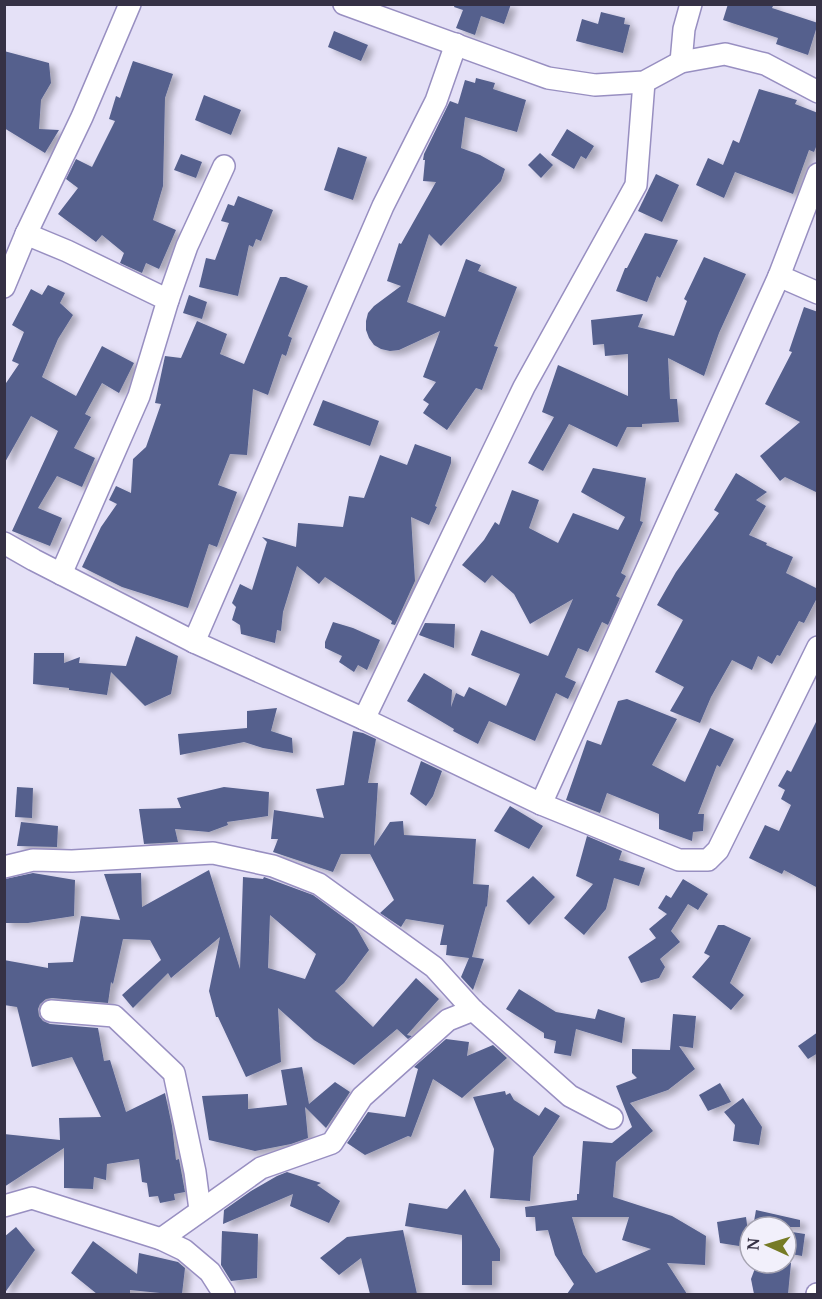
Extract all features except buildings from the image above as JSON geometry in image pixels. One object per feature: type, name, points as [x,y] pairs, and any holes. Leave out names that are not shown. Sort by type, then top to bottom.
[{"type":"street","points":[[4,286],[26,234],[82,117],[130,4]]},
{"type":"street","points":[[344,4],[548,78],[595,85],[644,82],[681,62],[725,54],[765,64],[818,92]]},
{"type":"street","points":[[681,62],[684,29],[691,4]]},
{"type":"street","points":[[194,642],[383,206],[436,100],[456,44]]},
{"type":"street","points":[[364,719],[524,387],[636,185],[644,82]]},
{"type":"street","points":[[61,574],[138,396],[187,246],[224,166]]},
{"type":"street","points":[[541,804],[779,276],[818,174]]},
{"type":"street","points":[[26,234],[67,251],[168,300]]},
{"type":"street","points":[[779,276],[818,293]]},
{"type":"street","points":[[4,543],[194,642],[364,719],[541,804],[679,860],[708,860],[718,850],[818,646]]},
{"type":"street","points":[[4,867],[33,860],[72,861],[213,853],[273,866],[319,884],[434,967],[472,1010],[570,1096],[612,1118]]},
{"type":"street","points":[[161,1239],[261,1168],[332,1143],[362,1097],[448,1020],[472,1010]]},
{"type":"street","points":[[51,1011],[114,1017],[174,1073],[195,1172],[200,1210]]},
{"type":"street","points":[[4,1206],[32,1198],[161,1239],[184,1250],[210,1272],[224,1294]]}]
